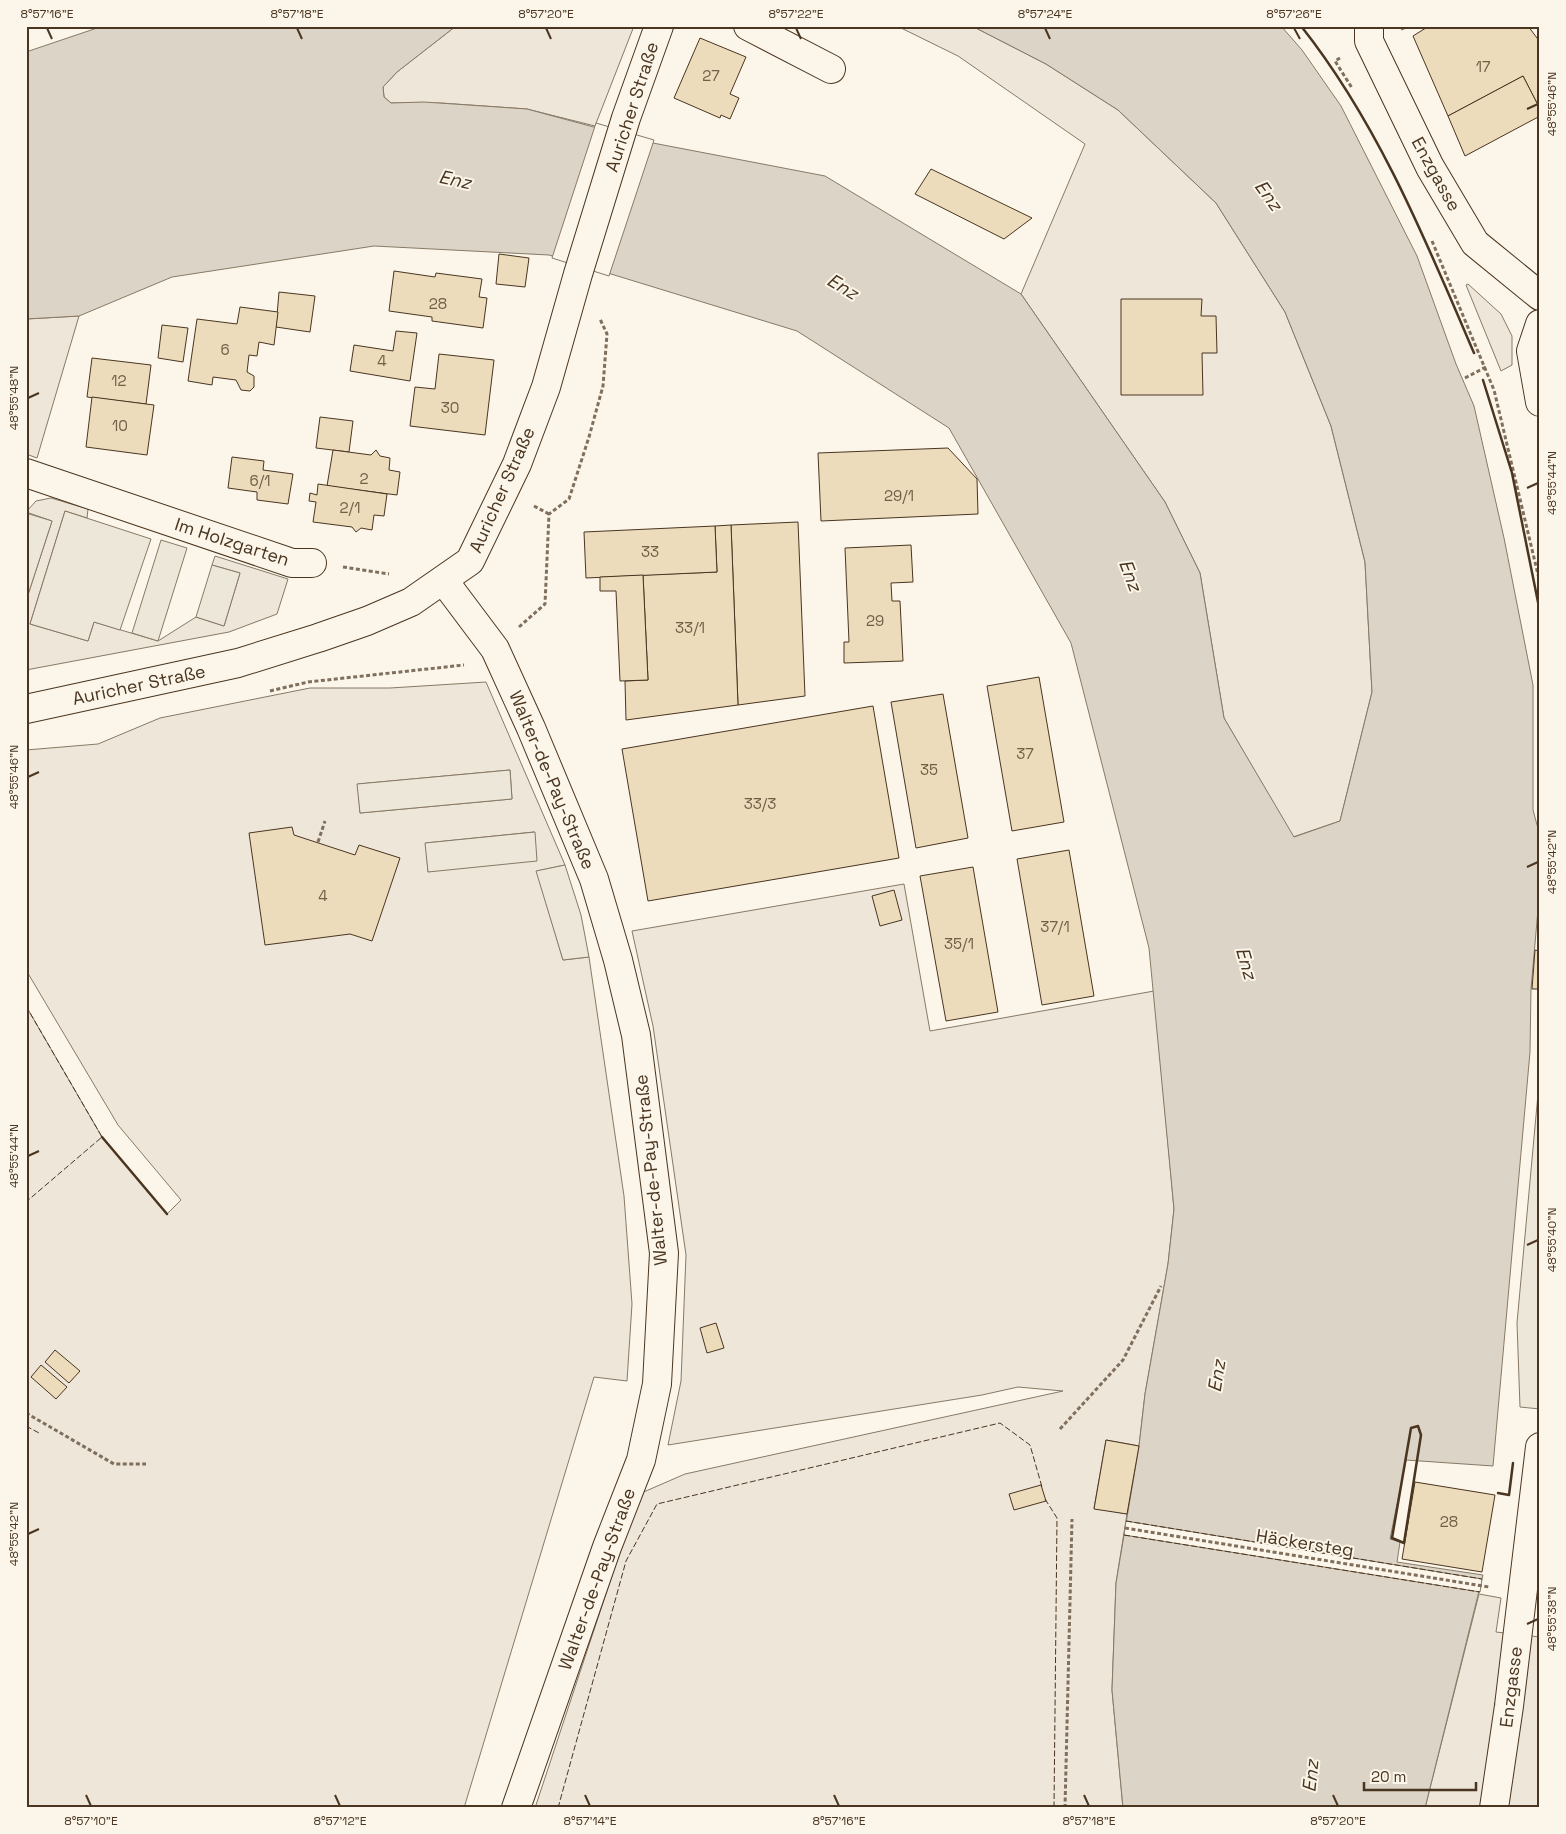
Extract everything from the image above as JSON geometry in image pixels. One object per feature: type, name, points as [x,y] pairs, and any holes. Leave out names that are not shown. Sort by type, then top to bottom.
[{"type":"street","name":"Auricher Straße","points":[[26,709],[238,663],[367,621],[411,602],[444,581],[470,561],[517,464],[546,387],[576,280],[624,127],[659,26]]},
{"type":"street","points":[[748,26],[831,68]]},
{"type":"street","name":"Enzgasse","points":[[1369,26],[1370,41],[1426,159],[1475,243],[1540,296]]},
{"type":"street","points":[[1540,324],[1531,351],[1540,402]]},
{"type":"street","name":"Im Holzgarten","points":[[26,472],[292,563],[312,563]]},
{"type":"street","name":"Walter-de-Pay-Straße","points":[[444,581],[494,648],[531,728],[594,879],[618,960],[636,1035],[664,1253],[657,1384],[645,1459],[607,1547],[516,1808]]},
{"type":"street","name":"Enzgasse","points":[[1494,1808],[1509,1706],[1540,1447]]},
{"type":"path","points":[[1335,61],[1354,90]]},
{"type":"path","points":[[1431,238],[1494,390],[1540,583]]},
{"type":"path","points":[[515,630],[545,604],[549,514],[568,499],[589,437],[603,386],[607,334],[587,294],[576,280]]},
{"type":"path","points":[[1465,378],[1486,367]]},
{"type":"path","name":"Im Holzgarten","points":[[312,563],[444,581]]},
{"type":"path","points":[[262,692],[308,682],[478,664],[494,648]]},
{"type":"path","points":[[318,842],[326,820]]},
{"type":"path","points":[[1060,1428],[1123,1360],[1161,1286]]},
{"type":"path","points":[[26,1413],[114,1464],[146,1464]]},
{"type":"path","points":[[1065,1808],[1072,1519]]},
{"type":"path","name":"Häckersteg","points":[[1125,1528],[1481,1585]]},
{"type":"shaded area","points":[[456,26],[634,26],[595,126],[527,109],[441,103],[391,103],[384,97],[383,87],[397,72]]},
{"type":"shaded area","points":[[897,26],[972,26],[1046,64],[1118,110],[1216,203],[1285,312],[1331,426],[1365,562],[1372,692],[1340,821],[1293,837],[1224,718],[1200,573],[1165,502],[1021,294],[1085,144],[958,56]]},
{"type":"shaded area","points":[[1468,284],[1501,314],[1512,336],[1512,365],[1501,371],[1466,285]]},
{"type":"shaded area","points":[[79,316],[37,458],[26,454],[26,319]]},
{"type":"shaded area","points":[[51,498],[88,509],[87,518],[65,511],[30,624],[88,641],[94,622],[158,641],[196,617],[224,626],[240,573],[212,565],[215,556],[288,579],[277,614],[229,632],[26,670],[26,601],[52,521],[26,512],[36,501]]},
{"type":"shaded area","points":[[65,511],[151,539],[120,630],[94,622],[88,641],[30,624]]},
{"type":"shaded area","points":[[26,513],[52,521],[26,601]]},
{"type":"shaded area","points":[[161,540],[187,548],[158,641],[132,633]]},
{"type":"shaded area","points":[[212,565],[240,573],[224,626],[196,617]]},
{"type":"shaded area","points":[[486,682],[565,865],[537,871],[563,960],[589,957],[624,1196],[632,1304],[627,1381],[594,1377],[464,1808],[26,1808],[26,1006],[102,1137],[167,1214],[181,1200],[118,1125],[26,970],[26,750],[98,744],[160,718],[310,688],[390,688]],"holes":[[[510,770],[512,799],[360,813],[358,784]],[[534,832],[428,872],[426,843]]]},
{"type":"shaded area","points":[[510,770],[512,799],[360,813],[357,784]]},
{"type":"shaded area","points":[[535,832],[537,861],[428,872],[425,843]]},
{"type":"shaded area","points":[[565,865],[581,915],[589,957],[563,960],[536,871]]},
{"type":"shaded area","points":[[904,884],[930,1031],[1154,991],[1174,1209],[1168,1264],[1145,1394],[1139,1446],[1106,1440],[1094,1508],[1127,1514],[1116,1583],[1112,1690],[1123,1808],[535,1808],[639,1494],[685,1474],[1063,1391],[1018,1387],[982,1395],[668,1445],[681,1381],[686,1255],[653,1026],[632,931]]},
{"type":"shaded area","points":[[1539,1083],[1540,1409],[1520,1407],[1517,1323]]},
{"type":"shaded area","points":[[1479,1594],[1501,1598],[1496,1632],[1540,1637],[1540,1808],[1425,1808]]},
{"type":"water","name":"Enz","points":[[103,26],[456,26],[397,72],[383,87],[384,97],[391,103],[424,102],[527,109],[653,143],[825,176],[1021,294],[1165,502],[1200,573],[1224,718],[1294,837],[1340,821],[1372,692],[1365,562],[1331,426],[1285,312],[1216,203],[1118,110],[1046,64],[972,26],[1281,26],[1302,50],[1341,106],[1417,256],[1456,364],[1474,406],[1504,538],[1533,685],[1533,810],[1540,836],[1540,887],[1531,989],[1530,1052],[1493,1466],[1406,1460],[1390,1539],[1400,1542],[1397,1562],[1483,1575],[1425,1808],[1123,1808],[1112,1690],[1116,1583],[1139,1446],[1145,1394],[1168,1264],[1174,1209],[1149,948],[1071,643],[949,428],[797,331],[549,255],[374,246],[172,277],[79,316],[26,319],[26,52]]},
{"type":"pier","points":[[596,123],[654,140],[609,276],[552,258]]},
{"type":"pier","points":[[1126,1521],[1482,1579],[1480,1592],[1124,1535]]},
{"type":"building","points":[[1429,26],[1528,26],[1540,42],[1540,109],[1523,76],[1448,116],[1413,36]]},
{"type":"building","points":[[700,38],[746,57],[730,94],[739,98],[730,119],[721,115],[720,118],[674,98]]},
{"type":"building","points":[[1523,76],[1540,109],[1540,116],[1465,156],[1448,116]]},
{"type":"building","points":[[931,169],[1032,218],[1004,239],[915,194]]},
{"type":"building","points":[[499,254],[529,258],[525,287],[496,284]]},
{"type":"building","points":[[394,271],[435,277],[436,273],[482,279],[479,297],[487,298],[483,328],[432,321],[432,317],[389,311]]},
{"type":"building","points":[[279,292],[315,296],[310,332],[276,327]]},
{"type":"building","points":[[1121,299],[1202,299],[1201,316],[1216,316],[1217,353],[1202,353],[1203,395],[1121,395]]},
{"type":"building","points":[[240,307],[278,312],[274,345],[259,342],[257,356],[249,355],[247,372],[254,376],[254,387],[250,391],[241,390],[236,380],[213,377],[212,385],[188,381],[197,319],[237,324]]},
{"type":"building","points":[[162,325],[188,328],[183,362],[158,358]]},
{"type":"building","points":[[396,331],[417,333],[410,381],[350,371],[354,345],[393,351]]},
{"type":"building","points":[[439,354],[494,360],[485,435],[410,426],[415,387],[435,389]]},
{"type":"building","points":[[92,358],[151,365],[146,404],[87,397]]},
{"type":"building","points":[[92,397],[154,405],[147,455],[86,447]]},
{"type":"building","points":[[320,417],[353,421],[349,452],[316,448]]},
{"type":"building","points":[[948,448],[977,479],[978,514],[821,521],[818,453]]},
{"type":"building","points":[[333,450],[371,455],[376,450],[380,456],[390,458],[389,470],[400,472],[397,495],[327,486]]},
{"type":"building","points":[[232,457],[264,461],[263,470],[293,474],[288,504],[257,500],[257,492],[228,488]]},
{"type":"building","points":[[318,484],[387,494],[384,516],[374,515],[372,530],[361,528],[356,532],[352,527],[313,522],[316,502],[309,501],[310,493],[317,495]]},
{"type":"building","points":[[798,522],[805,696],[738,705],[731,525]]},
{"type":"building","points":[[731,525],[738,705],[626,720],[625,681],[648,680],[643,575],[717,572],[715,526]]},
{"type":"building","points":[[715,526],[717,572],[586,578],[584,532]]},
{"type":"building","points":[[911,545],[913,582],[891,583],[892,601],[900,601],[903,661],[844,663],[844,642],[849,642],[845,548]]},
{"type":"building","points":[[643,575],[648,680],[620,681],[616,591],[600,591],[600,577]]},
{"type":"building","points":[[1039,677],[1064,822],[1012,831],[987,686]]},
{"type":"building","points":[[943,694],[968,838],[916,848],[891,702]]},
{"type":"building","points":[[873,706],[899,858],[648,901],[622,749]]},
{"type":"building","points":[[292,827],[294,835],[355,855],[359,845],[400,858],[372,941],[350,934],[265,945],[249,833]]},
{"type":"building","points":[[1069,850],[1094,996],[1042,1005],[1017,859]]},
{"type":"building","points":[[973,867],[998,1012],[946,1021],[920,876]]},
{"type":"building","points":[[894,890],[902,920],[880,926],[872,896]]},
{"type":"building","points":[[1535,950],[1540,951],[1540,989],[1532,989]]},
{"type":"building","points":[[716,1323],[724,1348],[707,1353],[700,1328]]},
{"type":"building","points":[[55,1350],[80,1371],[69,1383],[45,1362]]},
{"type":"building","points":[[41,1365],[67,1387],[56,1399],[31,1377]]},
{"type":"building","points":[[1106,1440],[1139,1446],[1127,1514],[1094,1509]]},
{"type":"building","points":[[1415,1482],[1495,1495],[1482,1572],[1402,1559]]},
{"type":"building","points":[[1041,1485],[1046,1501],[1014,1510],[1009,1494]]},
{"type":"fence","points":[[26,1006],[102,1137],[26,1202]]},
{"type":"fence","points":[[558,1808],[626,1561],[657,1504],[1000,1423],[1030,1445],[1042,1487]]},
{"type":"fence","points":[[26,1426],[39,1433]]},
{"type":"fence","points":[[1045,1499],[1057,1518],[1054,1808]]},
{"type":"fence","points":[[1126,1521],[1482,1579]]},
{"type":"fence","points":[[1124,1535],[1480,1592]]},
{"type":"wall","points":[[1301,26],[1329,63],[1377,143],[1438,268],[1474,353]]},
{"type":"wall","points":[[1483,380],[1512,473],[1540,612]]},
{"type":"wall","points":[[102,1137],[167,1214]]},
{"type":"wall","points":[[1418,1426],[1421,1435],[1404,1543],[1392,1538],[1411,1428],[1418,1426]]},
{"type":"wall","points":[[1498,1493],[1509,1495],[1513,1463]]}]
